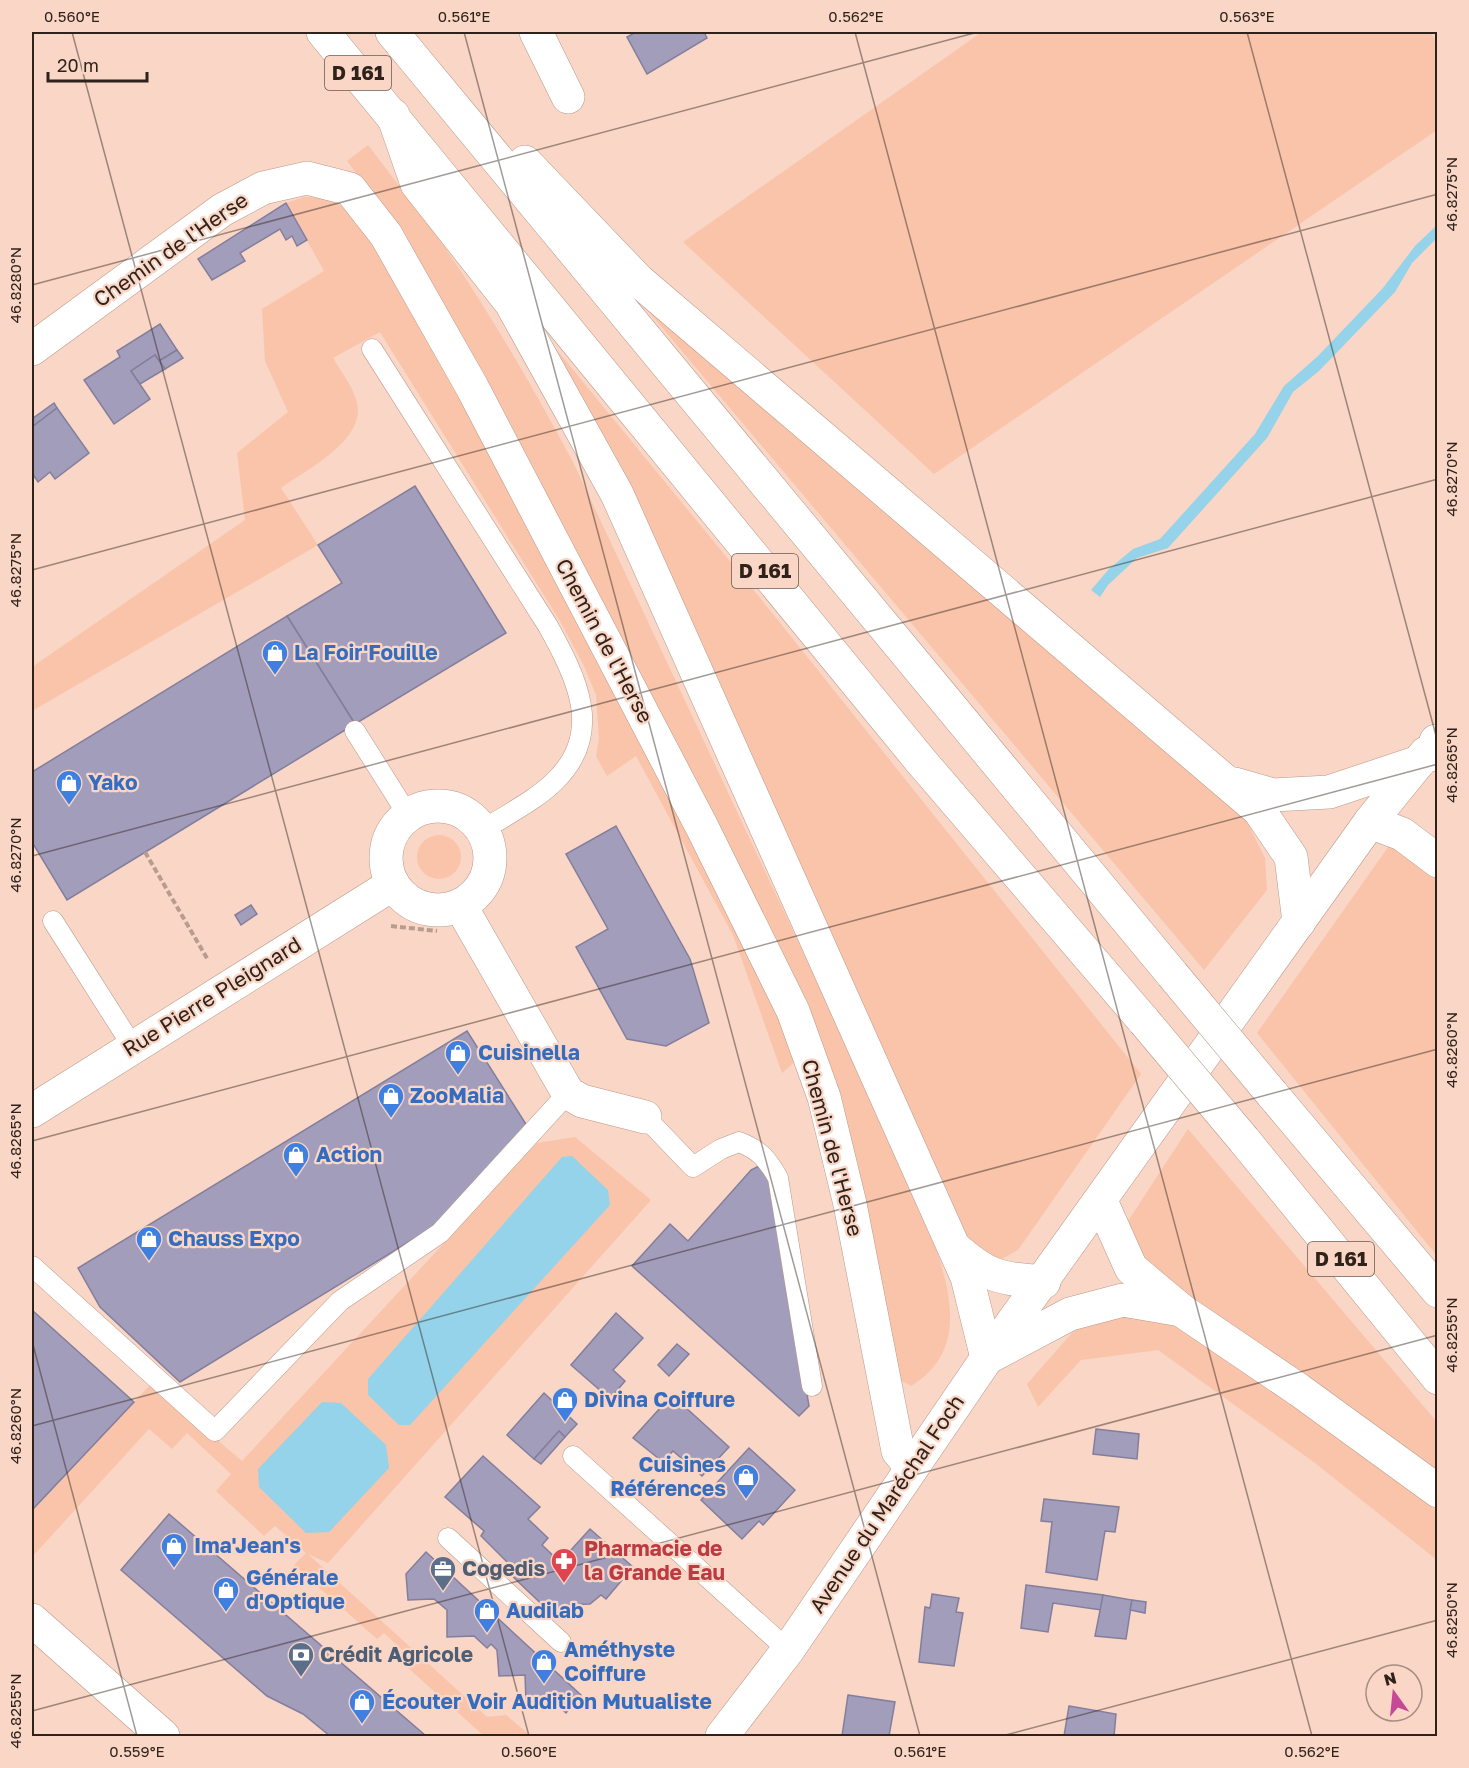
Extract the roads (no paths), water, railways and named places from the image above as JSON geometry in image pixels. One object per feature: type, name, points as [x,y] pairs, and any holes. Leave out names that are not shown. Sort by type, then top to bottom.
[{"type":"main road","name":"D 161","points":[[323,32],[920,760],[1244,1140],[1437,1378]]},
{"type":"main road","name":"D 161","points":[[392,32],[1437,1291]]},
{"type":"main road","points":[[536,32],[568,97]]},
{"type":"main road","points":[[444,94],[516,153],[638,280],[1259,810],[1291,856],[1299,922]]},
{"type":"main road","points":[[393,116],[417,184],[511,303],[617,494],[967,1277],[987,1358],[1070,1314],[1123,1300],[1181,1310]]},
{"type":"main road","name":"Chemin de l'Herse","points":[[32,349],[222,210],[263,188],[307,178],[350,189],[387,235],[477,397],[696,817],[793,1011],[824,1097],[847,1193],[898,1451],[912,1468]]},
{"type":"main road","points":[[1227,782],[1273,795],[1329,792],[1432,750]]},
{"type":"main road","name":"Avenue du Maréchal Foch","points":[[733,1730],[987,1358],[1044,1282],[1370,822],[1432,750]]},
{"type":"main road","points":[[451,918],[475,895],[485,881],[490,864],[489,847],[483,830],[472,817],[457,808],[440,806],[423,808],[408,815],[396,826],[389,839],[386,854],[387,870],[393,884],[403,897],[416,905],[446,910],[451,918],[568,1094],[582,1101],[645,1117]]},
{"type":"main road","points":[[1370,822],[1402,834],[1437,861]]},
{"type":"main road","name":"Rue Pierre Pleignard","points":[[32,1111],[393,884]]},
{"type":"main road","points":[[1101,1201],[1131,1268],[1181,1310],[1299,1390],[1437,1491]]},
{"type":"main road","points":[[953,1246],[978,1269],[1005,1279],[1044,1282]]},
{"type":"main road","points":[[32,1620],[163,1737]]},
{"type":"lane","points":[[372,349],[549,626],[570,667],[583,706],[581,740],[570,763],[554,782],[483,830]]},
{"type":"lane","points":[[355,731],[408,815]]},
{"type":"lane","points":[[53,921],[133,1047]]},
{"type":"lane","points":[[32,1266],[215,1431],[339,1301],[440,1233],[568,1094]]},
{"type":"lane","points":[[645,1117],[693,1167],[721,1149],[739,1142],[756,1148],[769,1161],[778,1178],[812,1386]]},
{"type":"lane","points":[[573,1455],[788,1650]]},
{"type":"lane","points":[[448,1538],[561,1642]]},
{"type":"water","points":[[1437,225],[1437,238],[1412,263],[1395,292],[1319,371],[1293,392],[1267,438],[1168,548],[1137,558],[1108,585],[1100,597],[1091,590],[1109,569],[1133,549],[1160,539],[1255,434],[1284,386],[1318,356],[1383,288],[1415,246]]},
{"type":"water","points":[[572,1156],[608,1190],[610,1205],[410,1425],[399,1425],[368,1395],[368,1379],[562,1157]]},
{"type":"water","points":[[322,1402],[341,1403],[386,1445],[389,1468],[329,1532],[306,1533],[259,1487],[258,1469]]},
{"type":"place","name":"La Foir'Fouille","points":[[275,676]]},
{"type":"place","name":"Yako","points":[[69,806]]},
{"type":"place","name":"Cuisinella","points":[[458,1076]]},
{"type":"place","name":"ZooMalia","points":[[391,1119]]},
{"type":"place","name":"Action","points":[[296,1178]]},
{"type":"place","name":"Chauss Expo","points":[[149,1262]]},
{"type":"place","name":"Divina Coiffure","points":[[565,1423]]},
{"type":"place","name":"Cuisines Références","points":[[746,1500]]},
{"type":"place","name":"Ima'Jean's","points":[[174,1569]]},
{"type":"place","name":"Pharmacie de la Grande Eau","points":[[564,1584]]},
{"type":"place","name":"Cogedis","points":[[443,1592]]},
{"type":"place","name":"Générale d'Optique","points":[[226,1613]]},
{"type":"place","name":"Audilab","points":[[487,1634]]},
{"type":"place","name":"Crédit Agricole","points":[[301,1678]]},
{"type":"place","name":"Améthyste Coiffure","points":[[544,1685]]},
{"type":"place","name":"Écouter Voir Audition Mutualiste","points":[[362,1725]]}]
